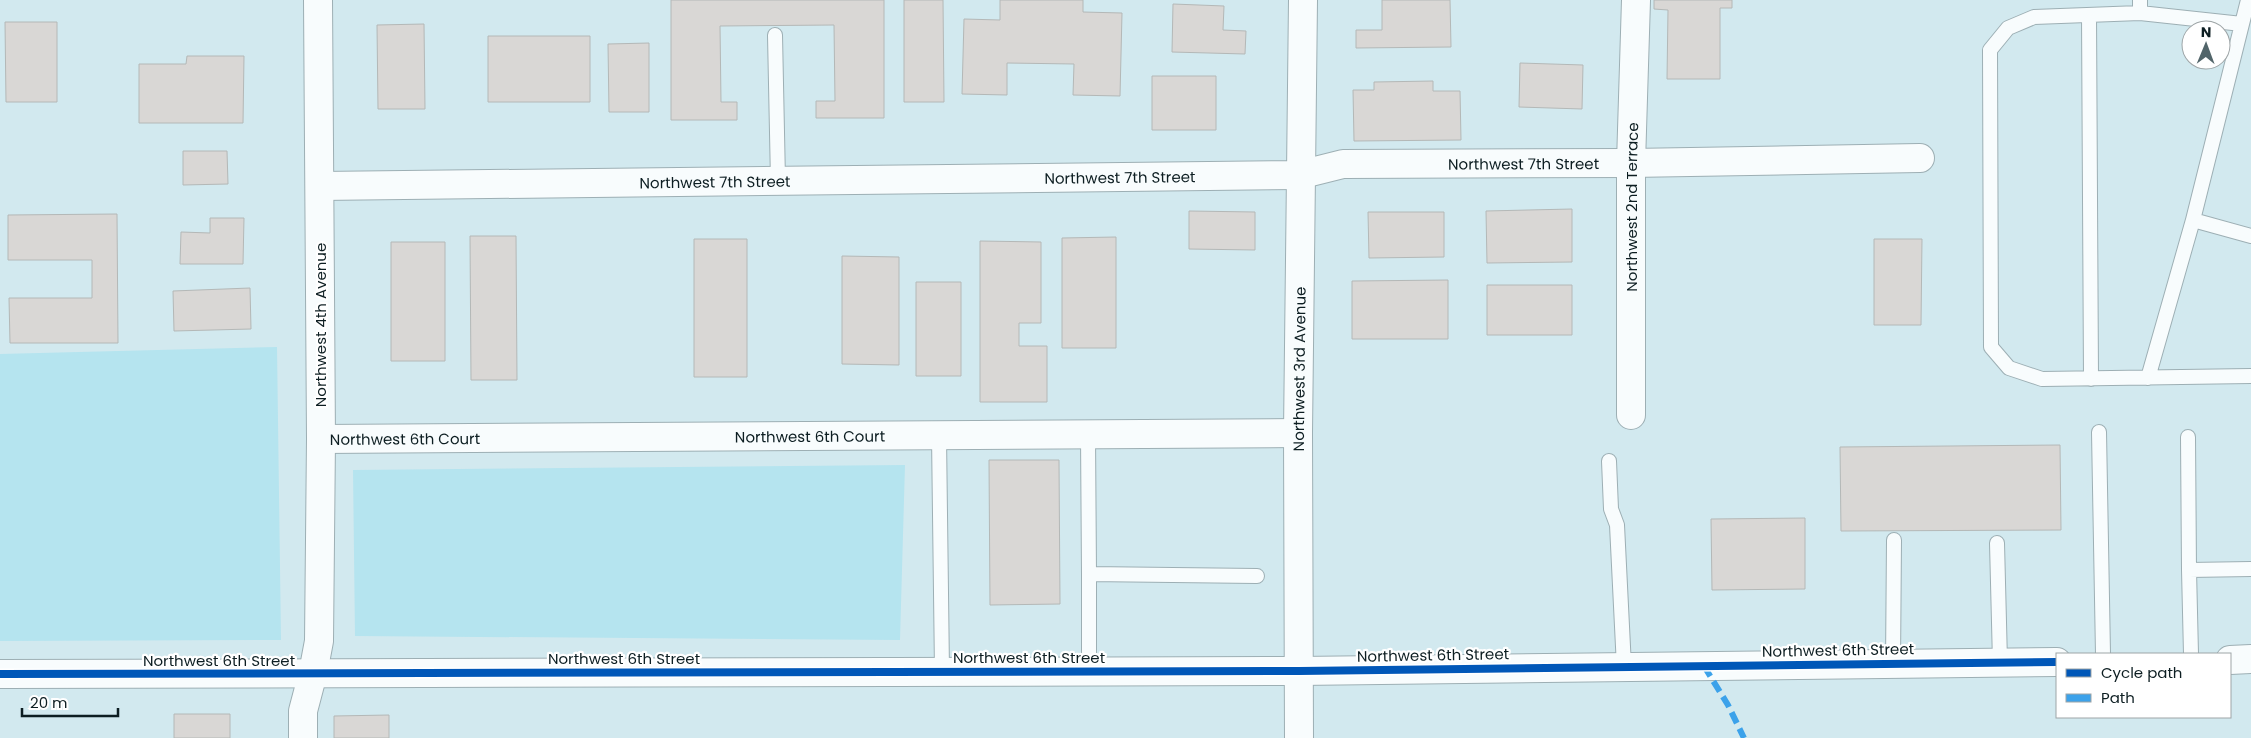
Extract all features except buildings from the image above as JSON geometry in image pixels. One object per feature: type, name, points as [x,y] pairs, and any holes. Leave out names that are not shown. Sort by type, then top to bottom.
[{"type":"street","name":"Northwest 4th Avenue","points":[[303,738],[303,711],[314,673],[319,641],[321,439],[318,0]]},
{"type":"street","name":"Northwest 3rd Avenue","points":[[1299,738],[1298,433],[1303,0]]},
{"type":"street","name":"Northwest 2nd Terrace","points":[[1631,415],[1631,163],[1636,0]]},
{"type":"street","name":"Northwest 7th Street","points":[[320,186],[1300,175],[1343,164],[1631,163],[1920,158]]},
{"type":"street","name":"Northwest 6th Court","points":[[321,439],[1298,433]]},
{"type":"street","points":[[2231,660],[2251,659]]},
{"type":"street","name":"Northwest 6th Street","points":[[0,674],[1299,671],[2056,662]]},
{"type":"lane","points":[[2148,378],[2193,220],[2248,0]]},
{"type":"lane","points":[[2242,24],[2140,7],[2089,15],[2034,17],[2008,28],[1990,50],[1991,348],[2009,368],[2042,380],[2251,376]]},
{"type":"lane","points":[[2089,15],[2091,379]]},
{"type":"lane","points":[[775,35],[778,181]]},
{"type":"lane","points":[[2193,220],[2251,236]]},
{"type":"lane","points":[[2099,432],[2102,653]]},
{"type":"lane","points":[[1088,435],[1089,671]]},
{"type":"lane","points":[[939,436],[942,672]]},
{"type":"lane","points":[[2188,437],[2191,653]]},
{"type":"lane","points":[[1610,461],[1611,508],[1617,525],[1624,667]]},
{"type":"lane","points":[[1893,664],[1894,540]]},
{"type":"lane","points":[[1998,543],[2000,662]]},
{"type":"lane","points":[[2189,570],[2251,569]]},
{"type":"lane","points":[[1089,574],[1257,576]]},
{"type":"shaded area","points":[[277,347],[281,640],[0,641],[0,354]]},
{"type":"shaded area","points":[[905,465],[900,640],[355,636],[353,470]]},
{"type":"marked path","points":[[1704,666],[1728,705],[1744,738]]},
{"type":"cycle path","points":[[0,674],[1299,671],[2056,662]]}]
